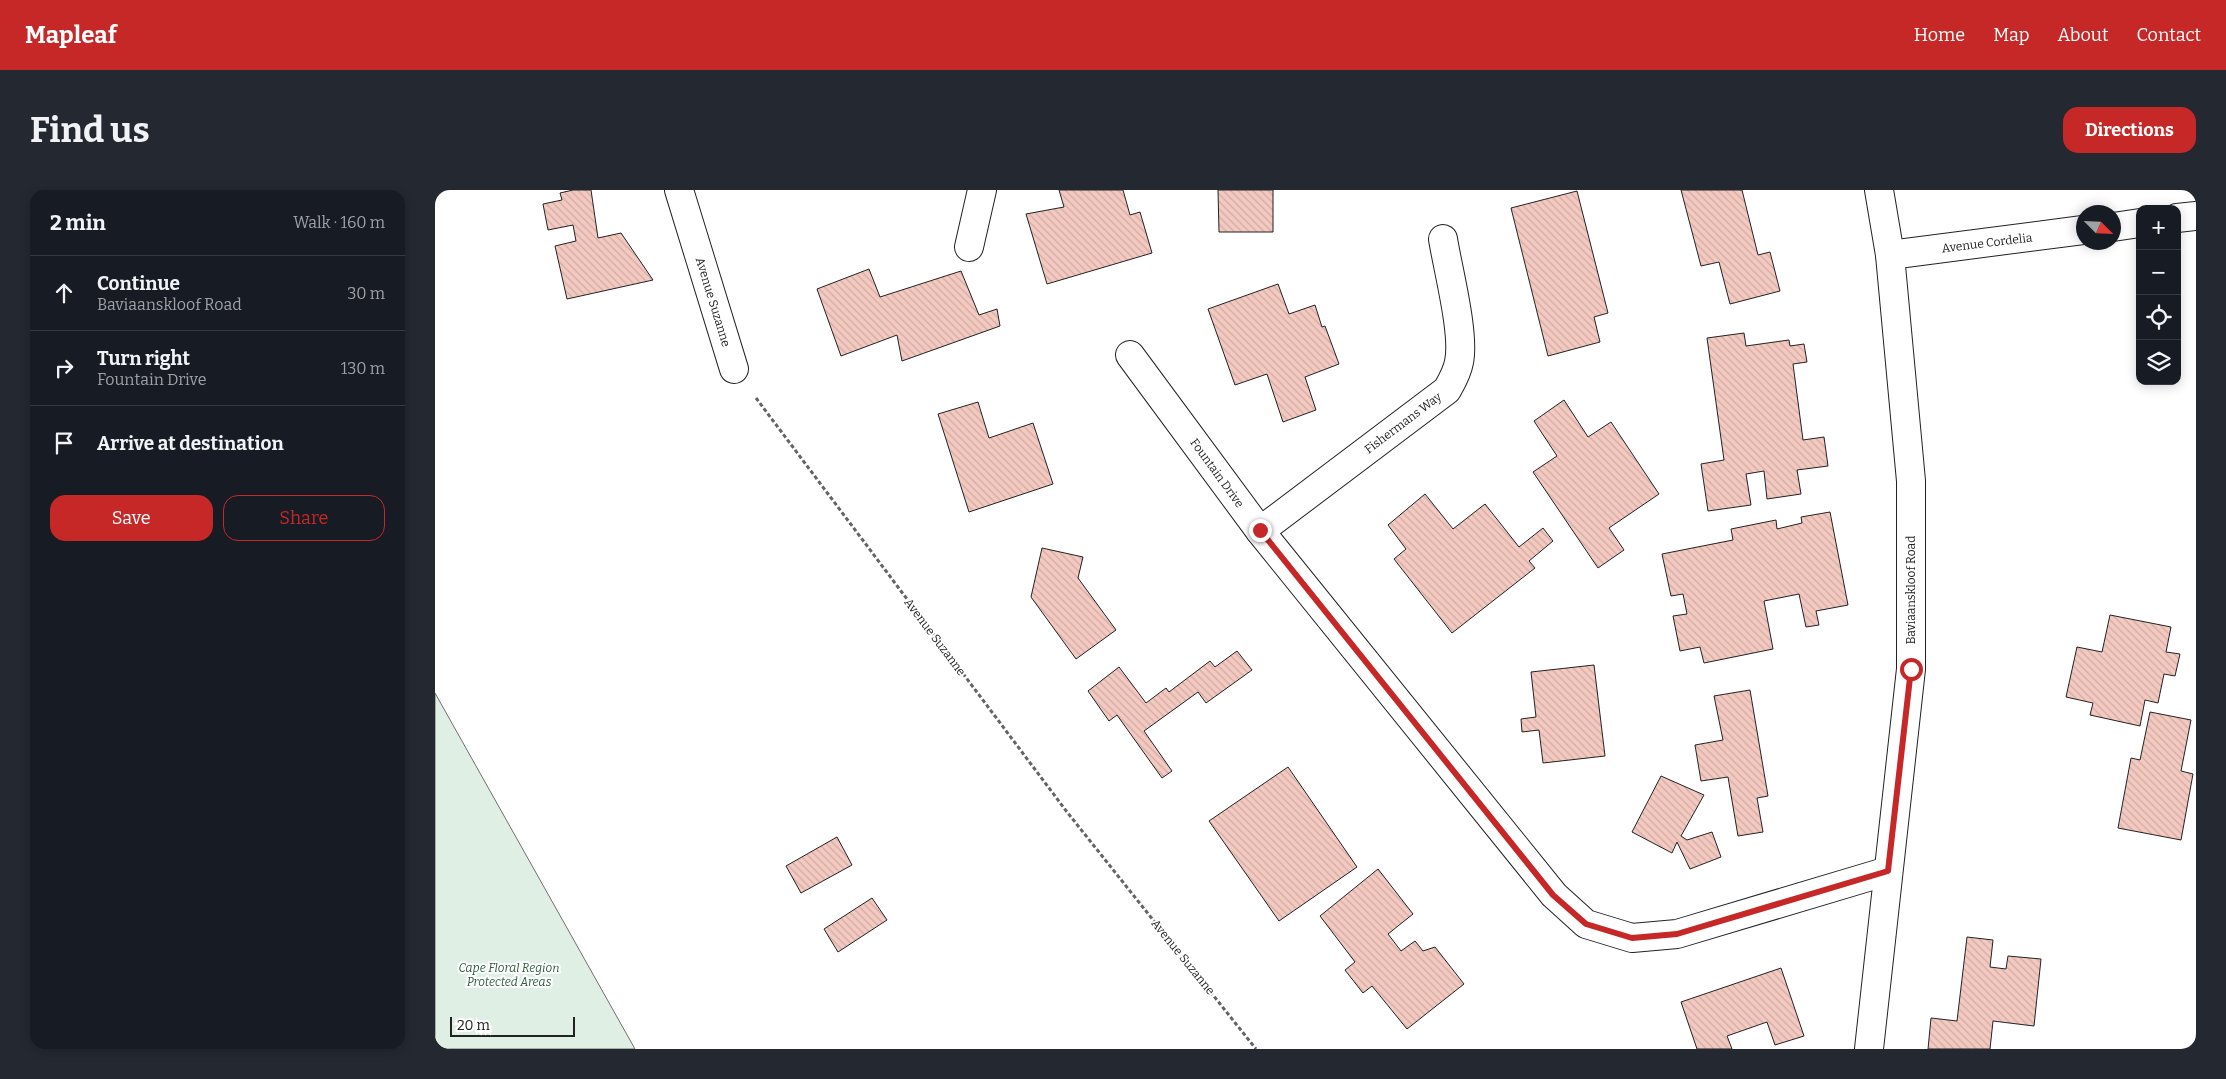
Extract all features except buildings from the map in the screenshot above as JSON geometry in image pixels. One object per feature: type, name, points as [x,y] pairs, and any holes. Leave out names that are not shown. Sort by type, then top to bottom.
[{"type":"street","name":"Avenue Suzanne","points":[[679,190],[734,369]]},
{"type":"street","points":[[969,247],[982,190]]},
{"type":"street","name":"Baviaanskloof Road","points":[[1869,1049],[1911,669],[1911,481],[1890,255],[1879,190]]},
{"type":"street","points":[[2181,218],[2196,216]]},
{"type":"street","points":[[2121,225],[2136,223]]},
{"type":"street","name":"Avenue Cordelia","points":[[1890,255],[2076,231]]},
{"type":"street","name":"Fishermans Way","points":[[1260,530],[1447,390],[1455,376],[1460,361],[1461,343],[1443,239]]},
{"type":"street","name":"Fountain Drive","points":[[1130,355],[1260,530],[1553,895],[1586,924],[1632,938],[1677,934],[1888,871]]},
{"type":"path","name":"Avenue Suzanne","points":[[734,369],[1067,812],[1256,1049]]},
{"type":"green space","name":"Cape Floral Region Protected Areas","points":[[435,693],[635,1049],[435,1049]]},
{"type":"route","points":[[1260,530],[1553,895],[1586,924],[1632,938],[1677,934],[1888,871],[1911,669]]}]
